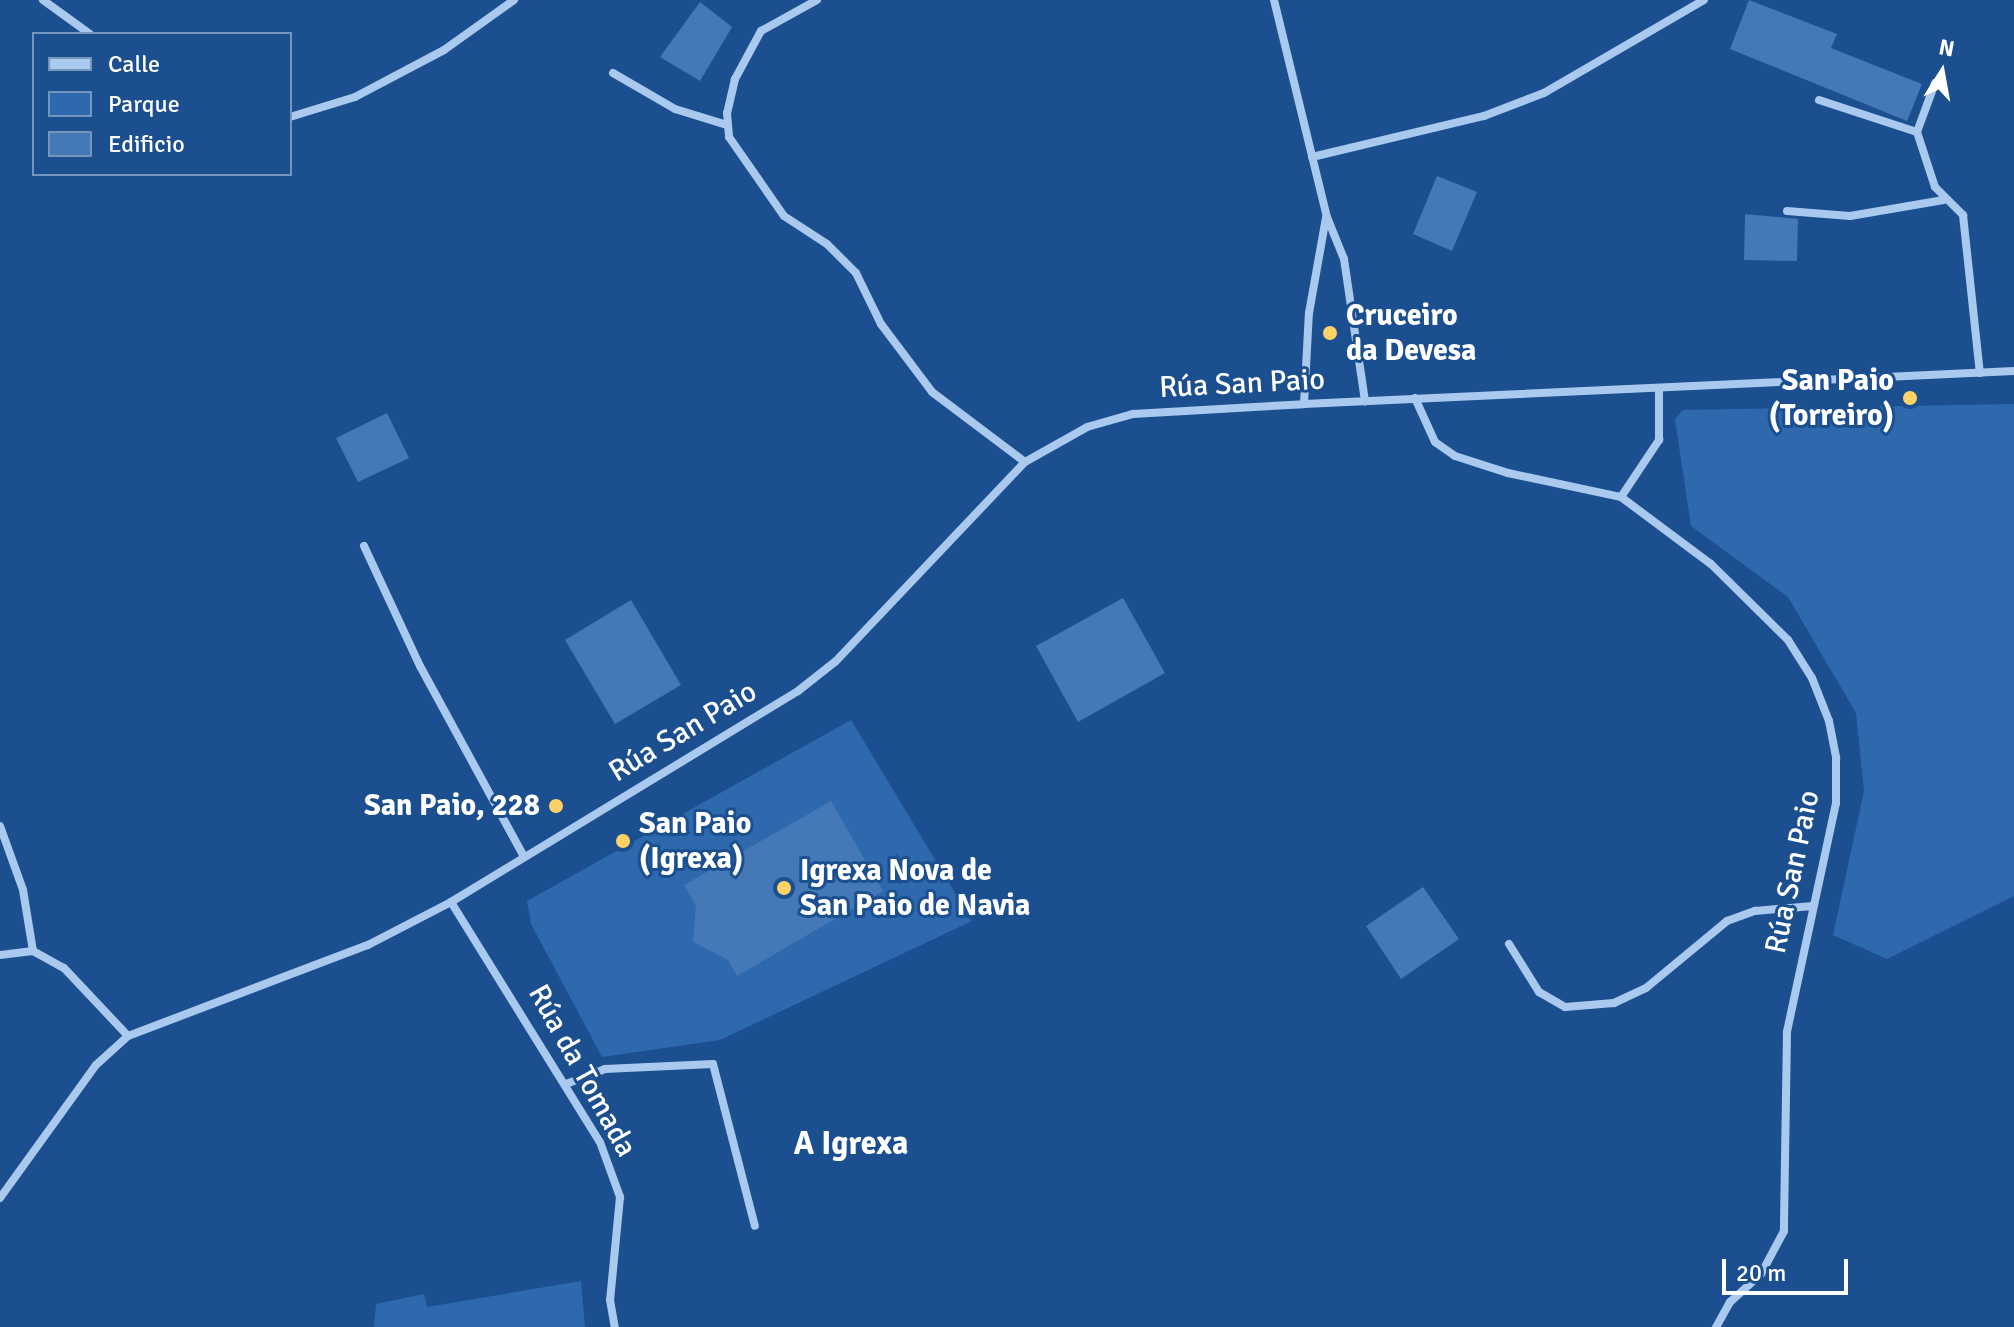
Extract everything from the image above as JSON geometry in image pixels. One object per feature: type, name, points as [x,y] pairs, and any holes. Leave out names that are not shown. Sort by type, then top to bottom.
[{"type":"street","points":[[43,0],[87,32]]},
{"type":"street","points":[[292,116],[355,97],[444,50],[514,0]]},
{"type":"street","points":[[817,0],[761,31],[735,79],[727,125],[750,174],[784,216],[827,244],[856,273],[881,324],[932,392],[1025,462]]},
{"type":"street","points":[[1274,0],[1327,217],[1349,282],[1365,401]]},
{"type":"street","points":[[1312,157],[1484,116],[1544,93],[1704,0]]},
{"type":"street","points":[[613,73],[675,109],[727,125]]},
{"type":"street","points":[[1935,83],[1917,132],[1944,200],[1963,215],[1980,373]]},
{"type":"street","points":[[1819,100],[1917,132]]},
{"type":"street","points":[[1787,211],[1850,216],[1944,200]]},
{"type":"street","points":[[1304,404],[1309,313],[1327,217]]},
{"type":"street","name":"Rúa San Paio","points":[[0,1198],[96,1065],[128,1036],[368,945],[451,902],[753,719],[836,661],[1025,462],[1087,427],[1133,414],[2014,371]]},
{"type":"street","points":[[1621,497],[1659,440],[1659,388]]},
{"type":"street","name":"Rúa San Paio","points":[[1415,398],[1435,442],[1455,456],[1508,473],[1621,497],[1761,608],[1812,678],[1836,758],[1836,803],[1787,1032],[1784,1231],[1761,1274],[1730,1302],[1716,1327]]},
{"type":"street","points":[[364,546],[420,666],[524,857]]},
{"type":"street","points":[[0,826],[23,890],[33,951]]},
{"type":"street","name":"Rúa da Tomada","points":[[451,902],[600,1142],[620,1197],[610,1300],[615,1327]]},
{"type":"street","points":[[1509,944],[1539,992],[1565,1007],[1614,1003],[1646,988],[1727,921],[1755,911],[1813,906]]},
{"type":"street","points":[[0,955],[33,951],[64,968],[128,1036]]},
{"type":"street","points":[[566,1084],[605,1069],[713,1064],[755,1226]]},
{"type":"green space","points":[[2014,404],[2014,896],[1887,959],[1833,935],[1864,791],[1856,713],[1788,597],[1691,526],[1675,419],[1683,410]]},
{"type":"green space","points":[[851,720],[972,921],[720,1040],[602,1057],[531,924],[527,901]]},
{"type":"green space","points":[[581,1281],[585,1327],[374,1327],[376,1304],[424,1294],[427,1307]]},
{"type":"building","points":[[1749,0],[1837,34],[1831,48],[1922,84],[1907,121],[1730,49]]},
{"type":"building","points":[[700,2],[732,27],[700,81],[660,57]]},
{"type":"building","points":[[1437,176],[1477,192],[1452,251],[1413,234]]},
{"type":"building","points":[[1745,214],[1798,219],[1797,261],[1744,260]]},
{"type":"building","points":[[387,413],[409,458],[358,482],[336,438]]},
{"type":"building","points":[[1123,598],[1165,673],[1078,722],[1036,646]]},
{"type":"building","points":[[631,600],[681,685],[615,724],[565,640]]},
{"type":"building","name":"Igrexa Nova de San Paio de Navia","points":[[831,801],[883,891],[737,976],[728,960],[693,942],[696,906],[684,885]]},
{"type":"building","points":[[1423,887],[1459,939],[1401,979],[1366,926]]},
{"type":"place","name":"Cruceiro da Devesa","points":[[1330,333]]},
{"type":"place","name":"San Paio (Torreiro)","points":[[1910,398]]},
{"type":"place","name":"San Paio, 228","points":[[556,806]]},
{"type":"place","name":"San Paio (Igrexa)","points":[[623,841]]},
{"type":"place","name":"Igrexa Nova de San Paio de Navia","points":[[784,888]]},
{"type":"district","name":"A Igrexa","points":[[851,1144]]}]
